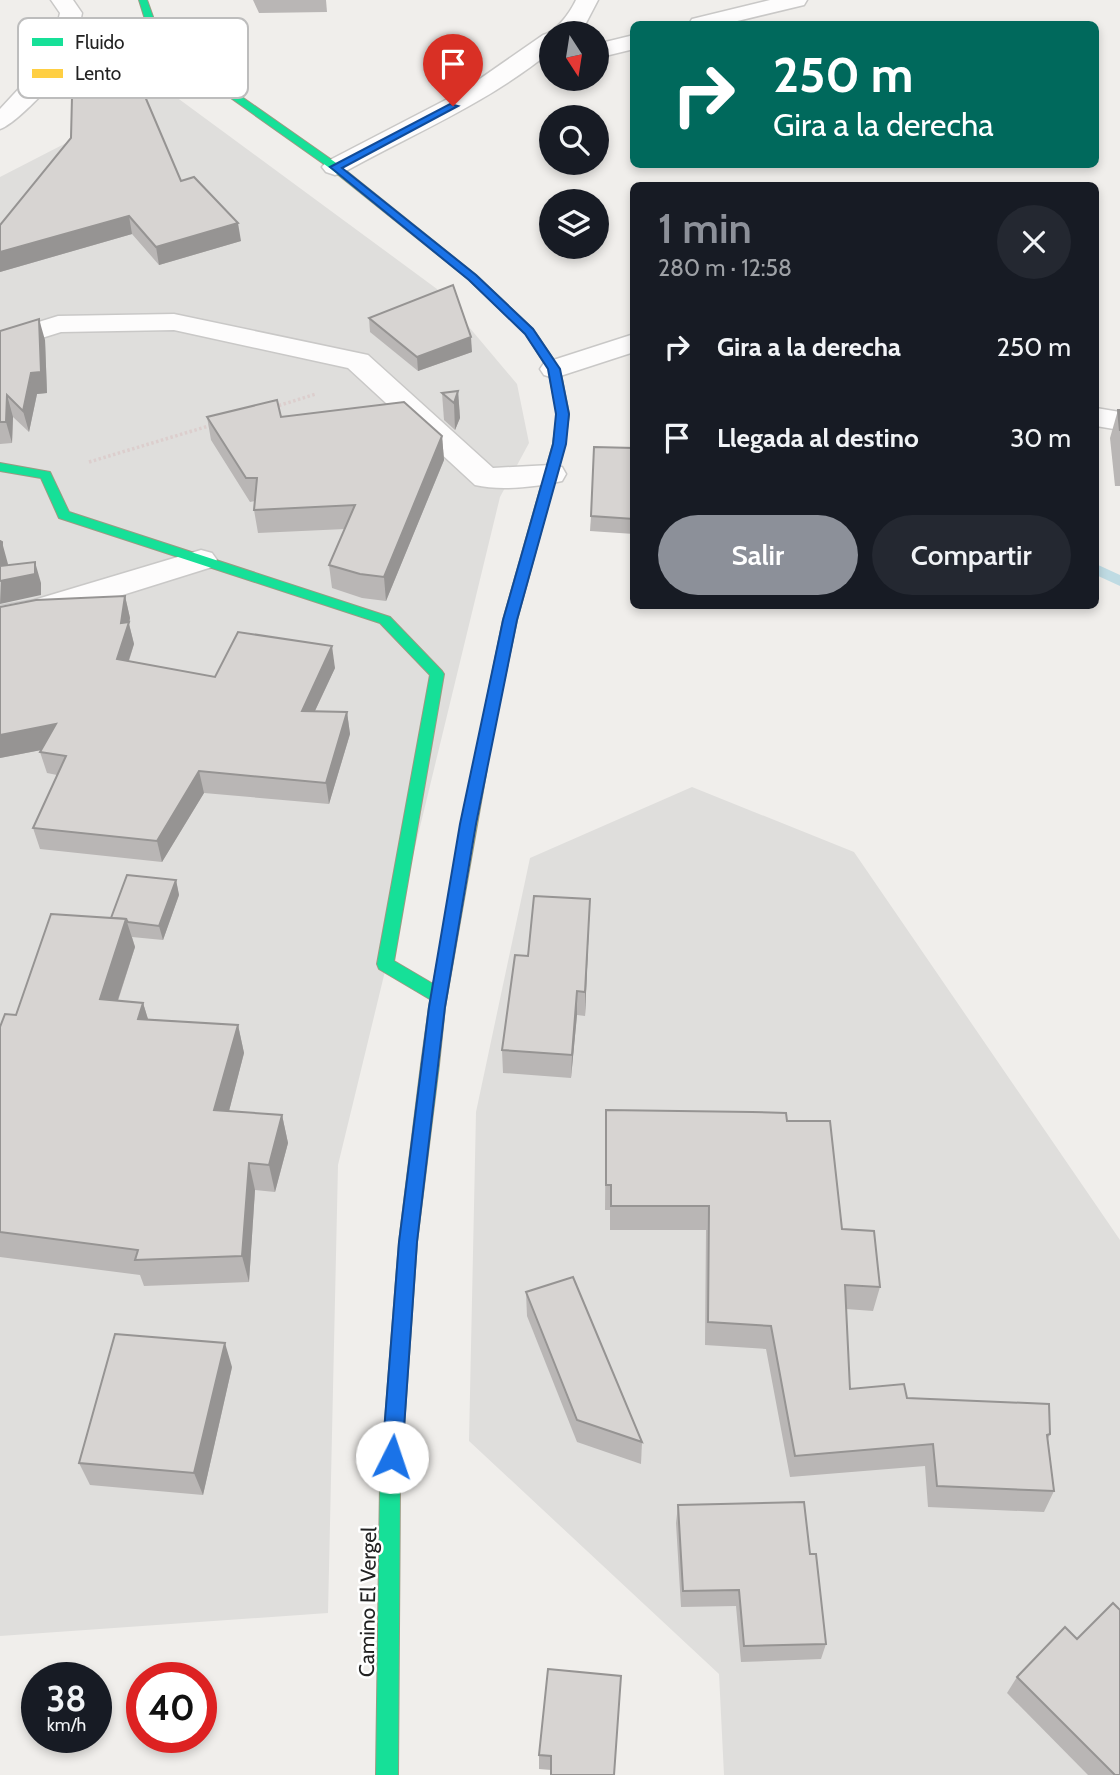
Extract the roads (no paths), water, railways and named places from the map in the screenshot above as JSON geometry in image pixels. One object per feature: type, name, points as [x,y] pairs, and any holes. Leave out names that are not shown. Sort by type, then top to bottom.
[{"type":"street","points":[[62,0],[71,13],[70,18]]},
{"type":"street","name":"Camino El Vergel","points":[[143,0],[149,18]]},
{"type":"street","points":[[574,21],[587,0]]},
{"type":"street","points":[[712,21],[796,0]]},
{"type":"street","points":[[609,48],[630,42]]},
{"type":"street","points":[[335,167],[368,148],[414,128],[512,72],[539,50]]},
{"type":"street","points":[[512,72],[539,65]]},
{"type":"street","points":[[0,122],[26,98]]},
{"type":"street","name":"Camino El Vergel","points":[[237,98],[335,167],[472,277],[529,331],[554,369],[563,414],[559,444],[510,620],[468,824],[439,996],[408,1242],[390,1484],[387,1775]]},
{"type":"street","points":[[0,343],[58,324],[174,322],[358,361],[486,478],[551,474]]},
{"type":"street","points":[[554,369],[630,343]]},
{"type":"street","points":[[1099,418],[1120,421]]},
{"type":"street","points":[[0,467],[46,475],[64,515],[385,620],[438,674],[385,964],[439,996]]},
{"type":"street","points":[[0,617],[37,610],[201,560]]},
{"type":"waterway","points":[[1099,570],[1120,581]]}]
